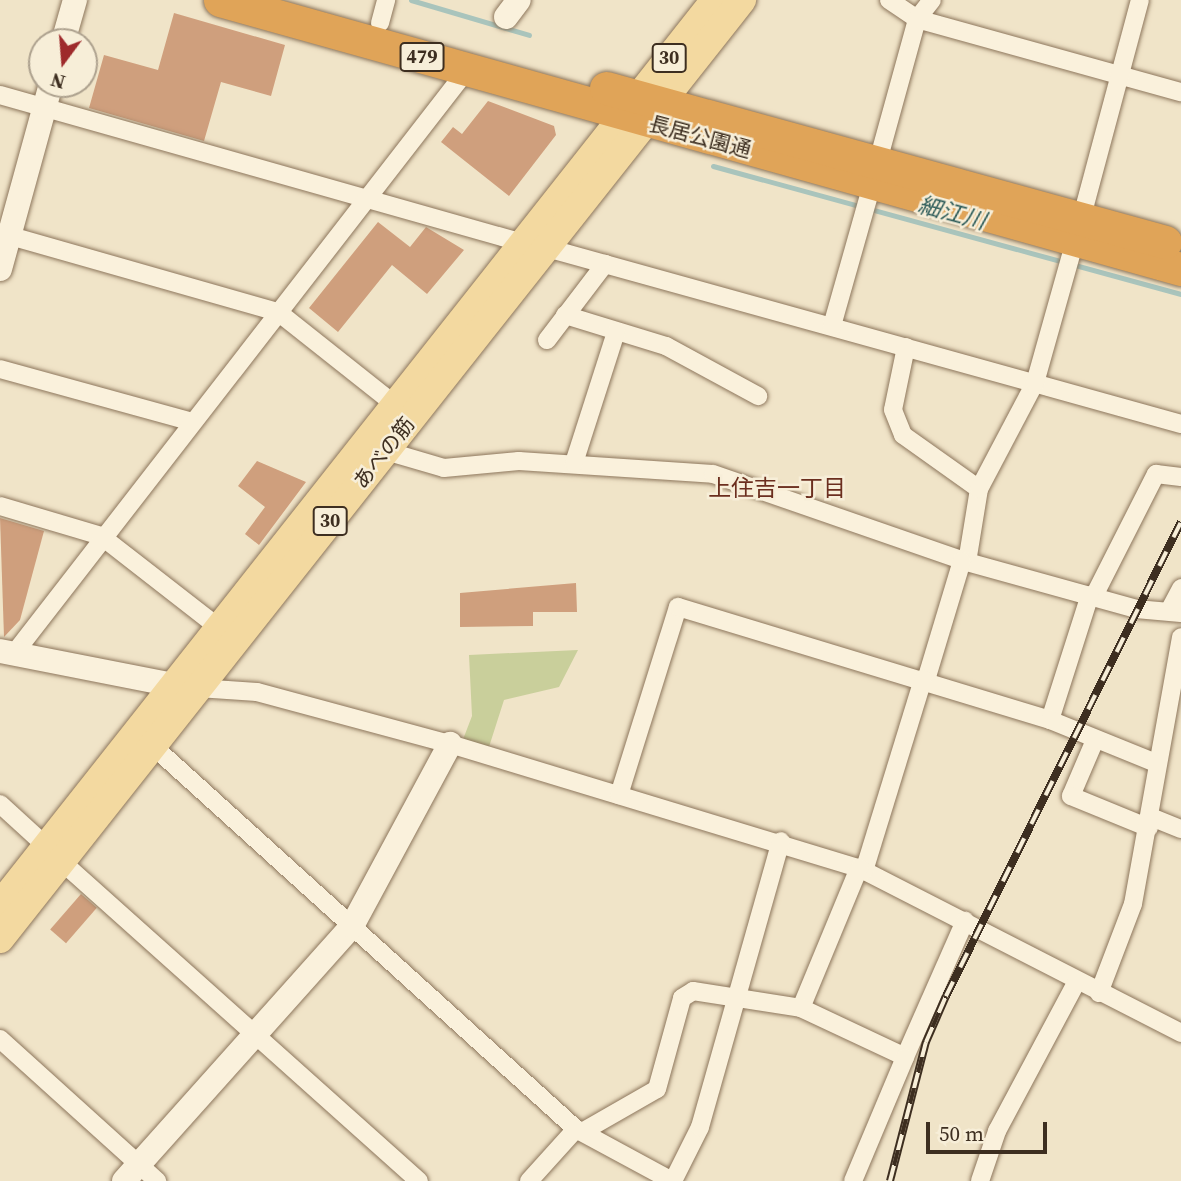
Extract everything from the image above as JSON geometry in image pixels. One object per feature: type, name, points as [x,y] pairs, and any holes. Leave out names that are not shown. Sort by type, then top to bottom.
[{"type":"highway","name":"長居公園通","points":[[220,0],[467,70],[642,109]]},
{"type":"highway","name":"長居公園通","points":[[301,0],[383,11],[642,109],[870,191],[1073,248],[1181,270]]},
{"type":"highway","name":"長居公園通","points":[[870,191],[952,182],[1181,246]]},
{"type":"main road","name":"あべの筋","points":[[642,109],[715,0]]},
{"type":"main road","name":"あべの筋","points":[[0,939],[54,853],[186,688],[386,451],[535,245],[642,109],[742,0]]},
{"type":"main road","name":"あべの筋","points":[[0,905],[54,853],[153,746],[219,628],[394,404],[535,245]]},
{"type":"street","points":[[67,28],[75,0]]},
{"type":"street","points":[[889,0],[917,19],[1181,92]]},
{"type":"street","points":[[832,326],[917,19],[932,0]]},
{"type":"street","points":[[1085,205],[1140,0]]},
{"type":"street","points":[[467,70],[364,197],[278,312],[7,653],[186,688],[257,692],[450,744],[781,841],[861,869],[1181,1033]]},
{"type":"street","points":[[0,95],[28,96]]},
{"type":"street","points":[[0,269],[5,234],[47,98]]},
{"type":"street","points":[[54,98],[364,197],[1181,424]]},
{"type":"street","points":[[952,182],[966,172],[1181,232]]},
{"type":"street","points":[[5,234],[278,312],[394,404]]},
{"type":"street","points":[[802,1008],[861,869],[964,561],[979,489],[1035,383],[1073,248]]},
{"type":"street","points":[[547,340],[605,264]]},
{"type":"street","points":[[565,315],[666,346],[758,396]]},
{"type":"street","points":[[574,463],[616,332]]},
{"type":"street","points":[[906,347],[893,410],[903,435],[979,489]]},
{"type":"street","points":[[0,369],[189,421]]},
{"type":"street","points":[[386,451],[444,468],[574,463],[713,474],[964,561],[1092,596],[1175,612],[1181,588]]},
{"type":"street","points":[[1050,720],[1092,596],[1156,474],[1181,477]]},
{"type":"street","points":[[0,506],[101,536],[219,628]]},
{"type":"street","points":[[619,795],[678,607],[924,679],[1050,720],[1156,763]]},
{"type":"street","points":[[1099,992],[1133,904],[1150,822],[1156,763],[1175,701],[1181,638]]},
{"type":"street","points":[[1095,740],[1071,796],[1150,822],[1181,829]]},
{"type":"street","points":[[0,1039],[140,1176],[257,1033],[352,926],[450,744]]},
{"type":"street","points":[[153,746],[579,1130],[673,1181],[700,1128],[781,841]]},
{"type":"street","points":[[0,804],[419,1181]]},
{"type":"street","points":[[853,1181],[965,921]]},
{"type":"street","points":[[980,1181],[997,1131],[1077,981]]},
{"type":"street","points":[[529,1181],[579,1130],[657,1089],[682,998],[693,991],[802,1008],[905,1057]]},
{"type":"green space","points":[[578,650],[559,687],[504,700],[488,750],[462,742],[472,716],[469,655]]},
{"type":"building","points":[[174,13],[285,45],[271,96],[221,82],[204,141],[89,108],[92,98],[98,98],[98,76],[104,55],[158,70]]},
{"type":"building","points":[[488,101],[554,126],[556,135],[509,196],[441,142],[453,127],[462,134]]},
{"type":"building","points":[[378,222],[410,247],[426,227],[464,250],[427,294],[392,265],[338,332],[309,308]]},
{"type":"building","points":[[257,461],[306,482],[259,545],[245,534],[265,507],[238,486]]},
{"type":"building","points":[[0,518],[44,531],[20,620],[4,637]]},
{"type":"building","points":[[576,583],[577,612],[533,612],[533,626],[460,627],[460,593]]},
{"type":"building","points":[[81,894],[97,908],[66,943],[50,929]]},
{"type":"waterway","name":"細江川","points":[[411,0],[529,35]]},
{"type":"waterway","name":"細江川","points":[[713,166],[1181,294]]},
{"type":"railway","points":[[890,1181],[926,1042],[946,996],[1181,522]]},
{"type":"district","name":"上住吉一丁目","points":[[777,488]]}]
